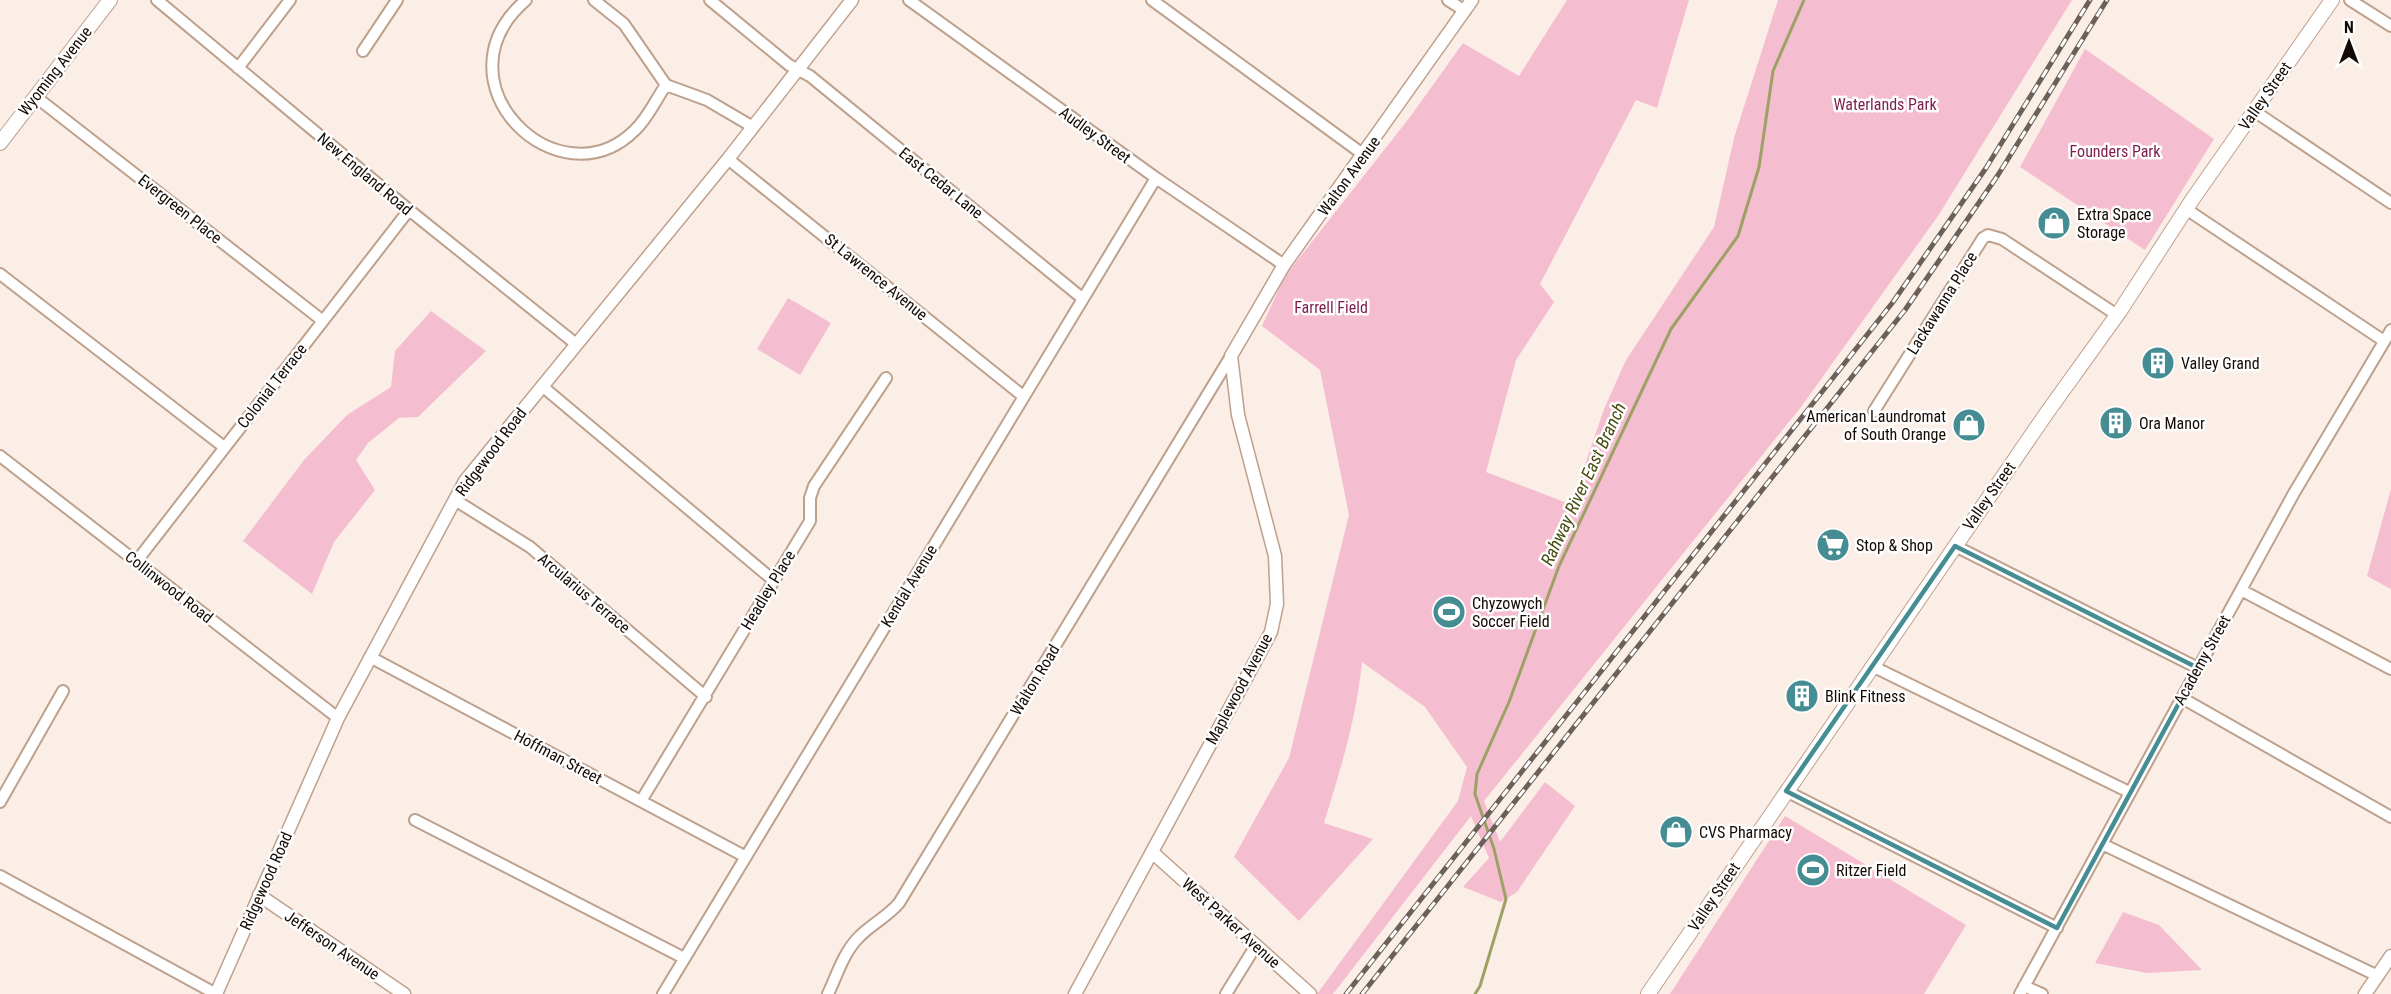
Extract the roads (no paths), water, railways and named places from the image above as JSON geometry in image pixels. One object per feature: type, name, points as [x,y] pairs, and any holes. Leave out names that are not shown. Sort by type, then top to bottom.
[{"type":"main road","name":"Wyoming Avenue","points":[[0,142],[110,0]]},
{"type":"main road","name":"Valley Street","points":[[1648,994],[1955,546],[2118,315],[2186,208],[2332,0]]},
{"type":"street","name":"New England Road","points":[[157,0],[409,210],[576,344]]},
{"type":"street","points":[[238,68],[290,0]]},
{"type":"street","points":[[363,51],[398,0]]},
{"type":"street","points":[[526,0],[510,15],[501,30],[493,56],[493,74],[499,100],[508,115],[533,140],[558,150],[576,152],[611,146],[636,129],[666,85]]},
{"type":"street","points":[[594,0],[624,24],[666,85],[707,100],[753,127]]},
{"type":"street","name":"East Cedar Lane","points":[[710,0],[789,65],[810,76],[1082,298]]},
{"type":"street","name":"Ridgewood Road","points":[[216,994],[338,718],[465,481],[728,159],[852,0]]},
{"type":"street","name":"Audley Street","points":[[909,0],[1155,178],[1284,265]]},
{"type":"street","points":[[1152,0],[1364,155]]},
{"type":"street","points":[[1448,0],[1464,11]]},
{"type":"street","name":"Walton Avenue","points":[[1231,356],[1284,265],[1472,0]]},
{"type":"street","points":[[2350,0],[2391,26]]},
{"type":"street","name":"Evergreen Place","points":[[36,97],[324,321]]},
{"type":"street","points":[[2254,111],[2391,203]]},
{"type":"street","name":"St Lawrence Avenue","points":[[728,159],[1023,396]]},
{"type":"street","name":"Kendal Avenue","points":[[663,994],[1155,178]]},
{"type":"street","points":[[2186,208],[2384,341]]},
{"type":"street","name":"Colonial Terrace","points":[[136,562],[409,210]]},
{"type":"street","name":"Lackawanna Place","points":[[1874,411],[1983,238],[1988,235],[2002,239],[2118,315]]},
{"type":"street","points":[[0,274],[224,447]]},
{"type":"street","name":"Academy Street","points":[[2022,990],[2241,590],[2391,330]]},
{"type":"street","name":"Maplewood Avenue","points":[[1075,994],[1271,632],[1277,604],[1275,556],[1238,415],[1231,356]]},
{"type":"street","name":"Walton Road","points":[[828,994],[851,947],[861,935],[887,917],[899,903],[1231,356]]},
{"type":"street","name":"Headley Place","points":[[641,801],[706,697],[773,580],[810,521],[810,498],[814,486],[886,378]]},
{"type":"street","points":[[542,386],[773,580]]},
{"type":"street","name":"Collinwood Road","points":[[0,456],[338,718]]},
{"type":"street","name":"Arcularius Terrace","points":[[455,500],[530,547],[706,697]]},
{"type":"street","points":[[1955,546],[2198,668]]},
{"type":"street","points":[[2241,590],[2391,669]]},
{"type":"street","name":"Hoffman Street","points":[[370,657],[746,857]]},
{"type":"street","points":[[1872,666],[2129,792]]},
{"type":"street","points":[[0,802],[63,691]]},
{"type":"street","points":[[2182,698],[2391,817]]},
{"type":"street","points":[[1786,791],[2057,928]]},
{"type":"street","points":[[415,820],[684,958]]},
{"type":"street","points":[[2102,844],[2378,976]]},
{"type":"street","name":"West Parker Avenue","points":[[1152,852],[1255,947],[1310,994]]},
{"type":"street","points":[[0,876],[216,994]]},
{"type":"street","name":"Jefferson Avenue","points":[[259,895],[404,994]]},
{"type":"street","points":[[1226,994],[1255,947]]},
{"type":"street","points":[[2366,994],[2391,956]]},
{"type":"street","points":[[2022,990],[2042,994]]},
{"type":"waterway","name":"Rahway River East Branch","points":[[1475,994],[1480,986],[1506,899],[1494,849],[1475,794],[1477,774],[1509,702],[1559,566],[1671,329],[1738,236],[1759,167],[1773,71],[1804,0]]},
{"type":"railway","points":[[1346,994],[1893,302],[1986,168],[2090,0]]},
{"type":"railway","points":[[1362,994],[1905,310],[1998,175],[2107,0]]},
{"type":"place","name":"Extra Space Storage","points":[[2054,223]]},
{"type":"place","name":"Valley Grand","points":[[2158,363]]},
{"type":"place","name":"Ora Manor","points":[[2116,423]]},
{"type":"place","name":"American Laundromat of South Orange","points":[[1969,425]]},
{"type":"place","name":"Stop & Shop","points":[[1833,545]]},
{"type":"place","name":"Chyzowych Soccer Field","points":[[1449,612]]},
{"type":"place","name":"Blink Fitness","points":[[1802,696]]},
{"type":"place","name":"CVS Pharmacy","points":[[1676,832]]},
{"type":"place","name":"Ritzer Field","points":[[1813,870]]},
{"type":"park label","name":"Waterlands Park","points":[[1885,104]]},
{"type":"park label","name":"Founders Park","points":[[2115,151]]},
{"type":"park label","name":"Farrell Field","points":[[1331,307]]}]
